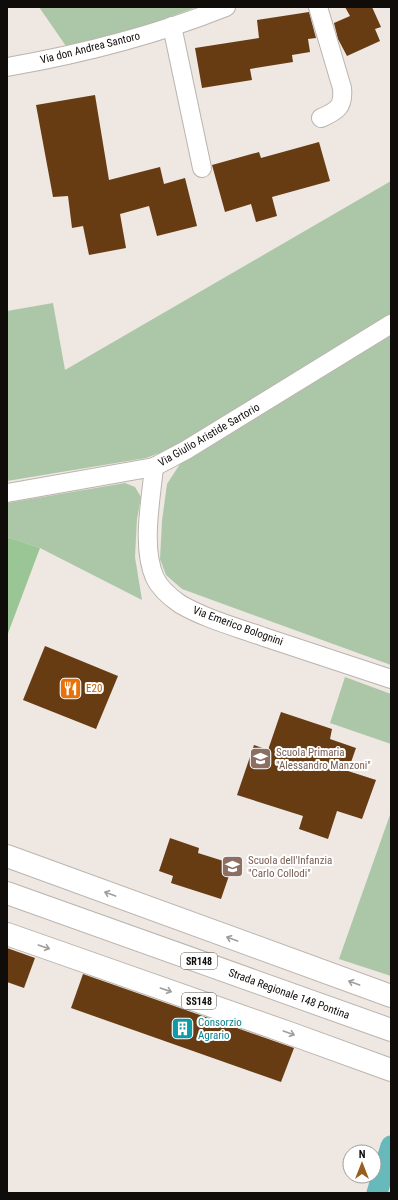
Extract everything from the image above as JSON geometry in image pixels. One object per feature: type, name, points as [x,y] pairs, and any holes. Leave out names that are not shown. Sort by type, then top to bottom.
[{"type":"main road","points":[[7,856],[391,996]]},
{"type":"main road","name":"Strada Regionale 148 Pontina","points":[[7,893],[391,1030]]},
{"type":"main road","name":"SS148","points":[[7,934],[391,1070]]},
{"type":"street","name":"Via don Andrea Santoro","points":[[7,67],[86,51],[172,26],[226,7]]},
{"type":"street","points":[[318,7],[342,88],[343,96],[341,104],[337,109],[321,118]]},
{"type":"street","points":[[172,26],[202,168]]},
{"type":"street","name":"Via Giulio Aristide Sartorio","points":[[7,493],[154,467],[186,450],[391,324]]},
{"type":"street","name":"Via Emerico Bolognini","points":[[154,467],[148,534],[148,554],[150,564],[158,584],[171,598],[189,608],[226,624],[391,679]]},
{"type":"green space","points":[[39,7],[197,7],[97,43],[68,49]]},
{"type":"green space","points":[[391,181],[391,316],[187,443],[146,458],[7,481],[7,311],[53,303],[65,370]]},
{"type":"green space","points":[[391,335],[391,665],[182,589],[166,575],[160,559],[162,521],[167,484],[180,464]]},
{"type":"green space","points":[[125,483],[135,487],[141,497],[137,519],[135,557],[142,600],[40,548],[7,537],[7,503]]},
{"type":"green space","points":[[7,537],[40,548],[7,636]]},
{"type":"green space","points":[[345,677],[391,694],[391,744],[330,723]]},
{"type":"green space","points":[[391,812],[391,976],[339,959]]},
{"type":"building","points":[[345,7],[372,7],[381,27],[375,29],[380,41],[347,56],[338,39],[334,23],[350,16]]},
{"type":"building","points":[[309,12],[316,38],[308,39],[310,52],[292,55],[293,62],[250,69],[252,80],[202,88],[195,48],[259,38],[257,20]]},
{"type":"building","points":[[95,95],[109,180],[160,167],[164,184],[185,178],[197,226],[157,236],[149,206],[120,214],[126,248],[89,255],[83,226],[72,228],[68,196],[53,197],[36,105]]},
{"type":"building","points":[[319,142],[330,181],[272,197],[277,216],[256,222],[251,204],[225,212],[212,165],[259,152],[261,158]]},
{"type":"building","name":"E20","points":[[45,646],[118,676],[96,729],[23,700]]},
{"type":"building","points":[[281,712],[332,729],[330,739],[356,748],[348,771],[376,780],[362,819],[337,811],[328,839],[299,829],[303,816],[237,795],[254,745],[268,750]]},
{"type":"building","points":[[170,838],[199,848],[198,853],[233,864],[221,899],[171,883],[173,876],[159,871]]},
{"type":"building","points":[[7,948],[35,958],[24,988],[7,982]]},
{"type":"building","name":"Consorzio Agrario","points":[[83,974],[294,1048],[281,1082],[71,1008]]},
{"type":"waterway","points":[[377,1193],[391,1146]]},
{"type":"place","name":"E20","points":[[70,688]]},
{"type":"place","name":"Scuola Primaria \"Alessandro Manzoni\"","points":[[260,758]]},
{"type":"place","name":"Scuola dell'Infanzia \"Carlo Collodi\"","points":[[232,866]]},
{"type":"place","name":"Consorzio Agrario","points":[[182,1028]]}]
